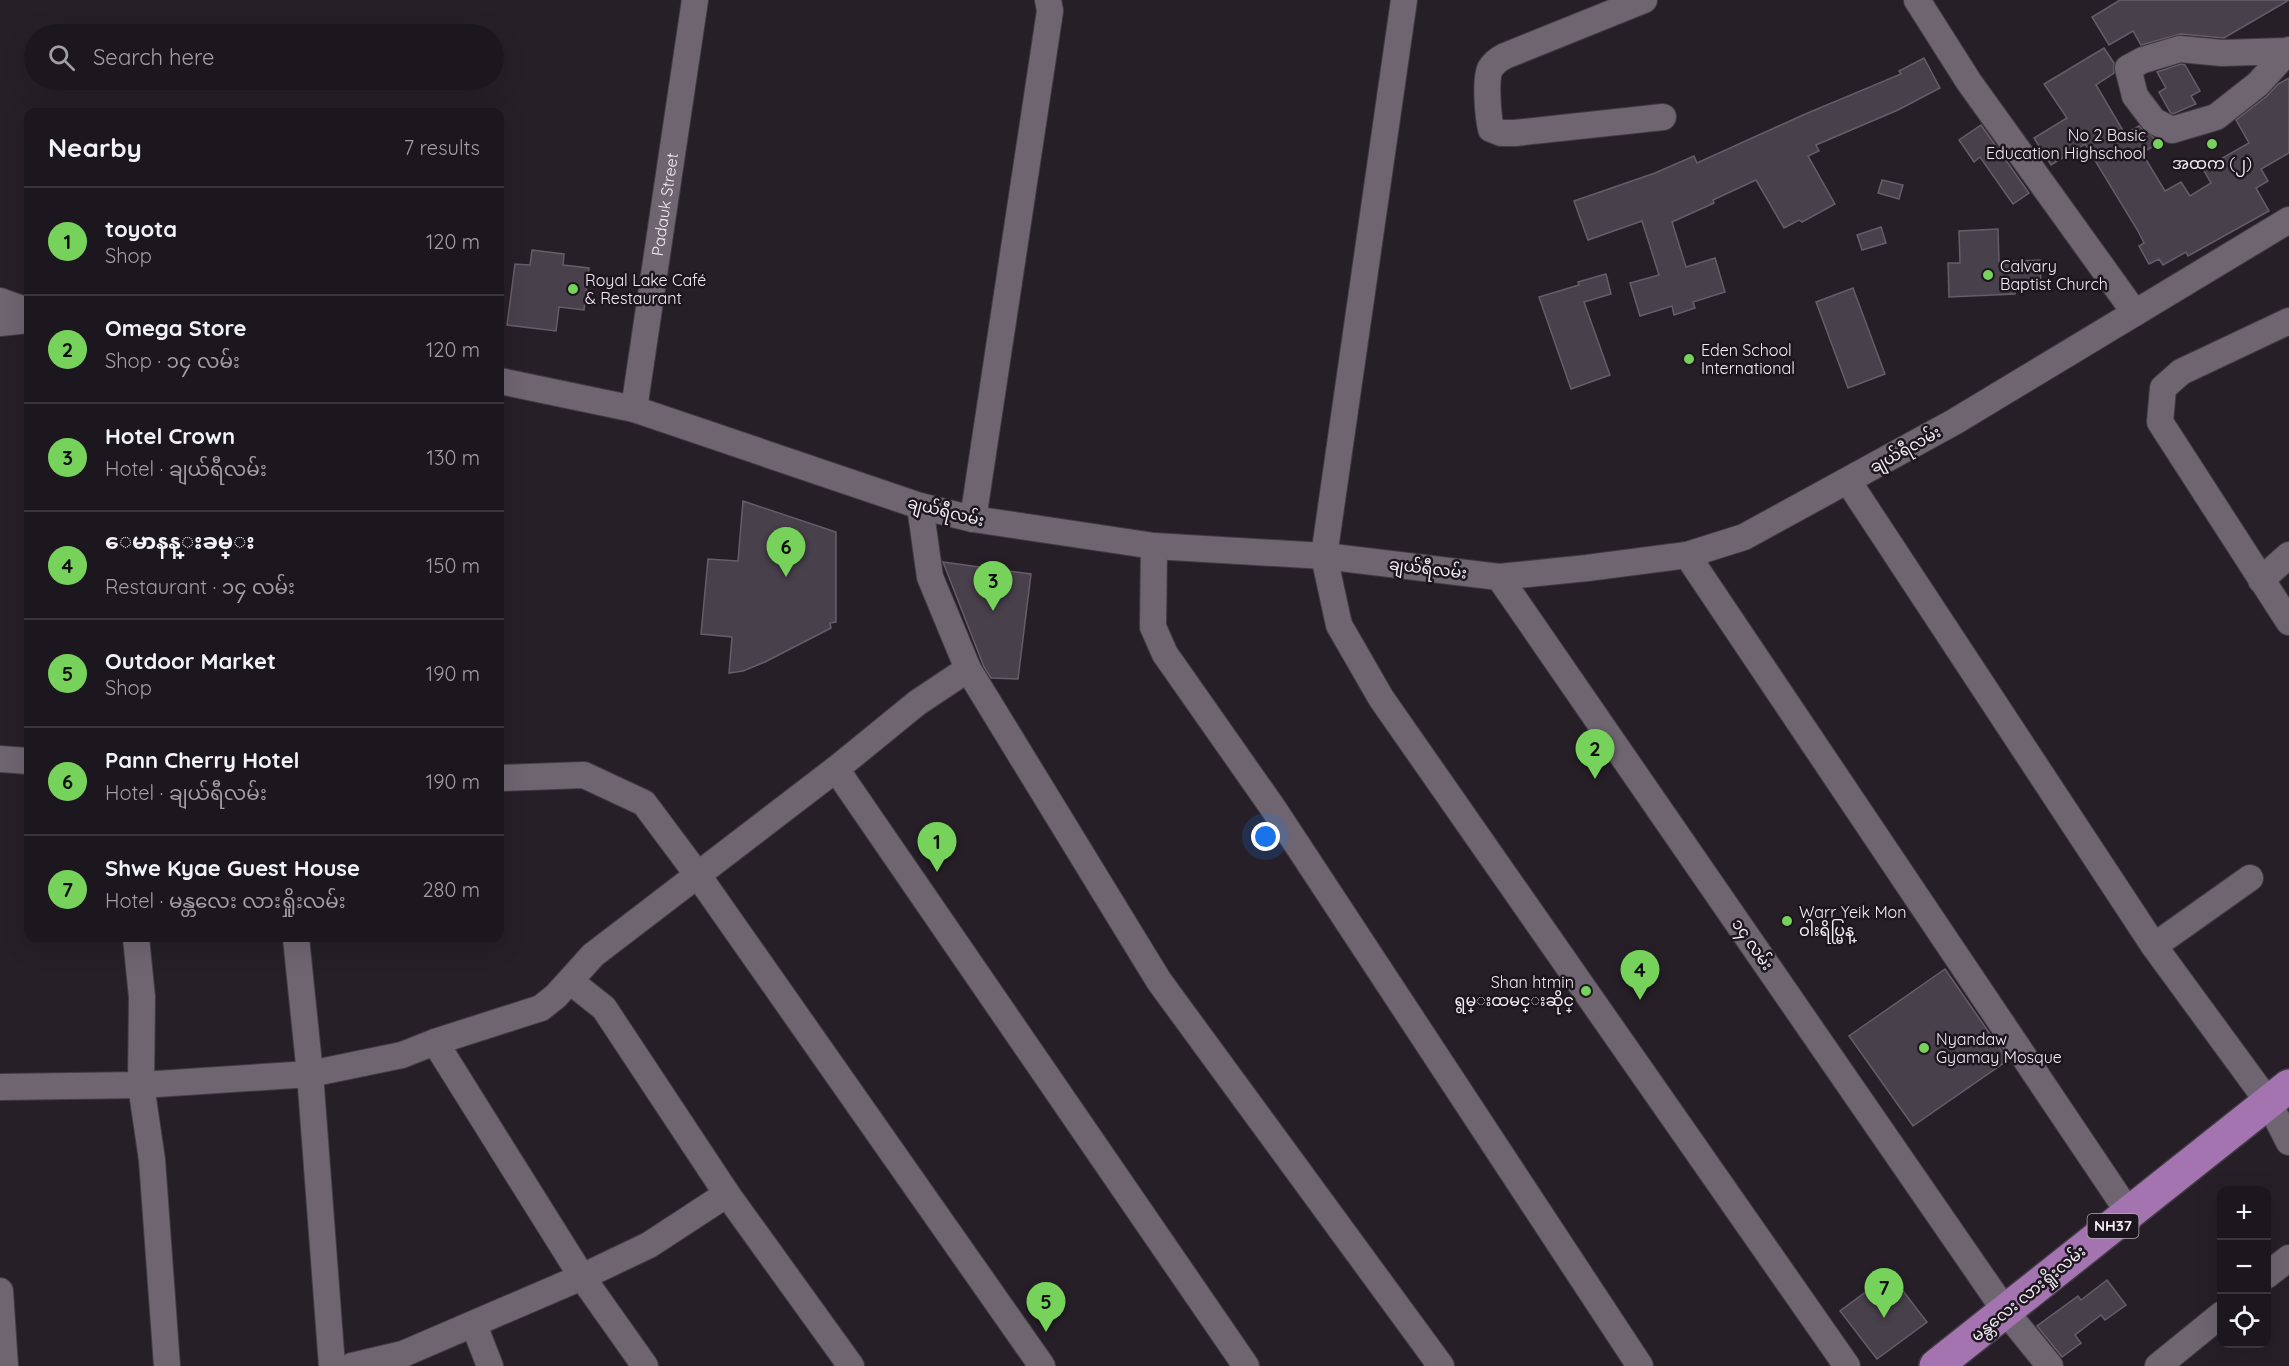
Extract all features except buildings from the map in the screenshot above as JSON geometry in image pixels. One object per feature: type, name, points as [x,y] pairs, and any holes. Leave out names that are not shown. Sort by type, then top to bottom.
[{"type":"highway","name":"မန္တလေး လားရှိုးလမ်း","points":[[1936,1366],[2279,1094]]},
{"type":"street","name":"Padauk Street","points":[[634,410],[695,0]]},
{"type":"street","points":[[973,519],[1050,11],[1048,0]]},
{"type":"street","points":[[1404,0],[1324,556],[1339,625],[1381,698],[1847,1366]]},
{"type":"street","points":[[1644,0],[1494,62],[1489,72],[1488,118],[1491,129],[1501,133],[1515,133],[1663,117]]},
{"type":"street","points":[[1917,0],[1969,82],[2135,313]]},
{"type":"street","points":[[2180,49],[2222,53],[2288,50],[2258,84],[2216,117],[2172,130],[2154,122],[2135,96],[2128,68],[2143,60],[2180,49]]},
{"type":"street","name":"ချယ်ရီလမ်း","points":[[504,382],[634,410],[920,506],[973,519],[1154,546],[1324,556],[1499,577],[1687,555],[1744,537],[1848,482],[1963,416],[2289,220]]},
{"type":"street","points":[[0,302],[24,310]]},
{"type":"street","points":[[0,323],[24,320]]},
{"type":"street","points":[[2289,321],[2181,372],[2163,388],[2160,422],[2289,622]]},
{"type":"street","points":[[1848,482],[2154,946],[2279,1094],[2289,1142]]},
{"type":"street","points":[[920,506],[930,577],[968,669],[1159,981],[1441,1366]]},
{"type":"street","points":[[1154,546],[1153,627],[1165,654],[1274,808],[1640,1366]]},
{"type":"street","points":[[1687,555],[2129,1213]]},
{"type":"street","points":[[2261,580],[2289,555]]},
{"type":"street","name":"၁၄ လမ်း","points":[[1499,577],[2006,1312],[2050,1366]]},
{"type":"street","points":[[0,1087],[141,1085],[310,1074],[402,1055],[541,1008],[593,955],[836,769],[917,703],[968,669]]},
{"type":"street","points":[[0,759],[24,761]]},
{"type":"street","points":[[836,769],[1246,1366]]},
{"type":"street","points":[[504,778],[584,775],[644,803],[697,874],[1042,1366]]},
{"type":"street","points":[[2154,946],[2250,878]]},
{"type":"street","points":[[136,942],[142,997],[141,1085],[152,1160],[166,1366]]},
{"type":"street","points":[[296,942],[310,1074],[332,1366]]},
{"type":"street","points":[[570,981],[604,1008],[727,1194],[851,1366]]},
{"type":"street","points":[[435,1042],[582,1277],[645,1366]]},
{"type":"street","points":[[352,1366],[404,1360],[474,1325],[649,1245],[727,1194]]},
{"type":"street","points":[[2271,1272],[2289,1258]]},
{"type":"street","points":[[0,1291],[5,1366]]},
{"type":"street","points":[[2158,1366],[2217,1318]]},
{"type":"street","points":[[474,1325],[490,1366]]},
{"type":"place","name":"No 2 Basic Education Highschool","points":[[2158,144]]},
{"type":"place","name":"အထက (၂)","points":[[2212,144]]},
{"type":"place","name":"Calvary Baptist Church","points":[[1988,275]]},
{"type":"place","name":"Royal Lake Café & Restaurant","points":[[573,289]]},
{"type":"place","name":"Eden School International","points":[[1689,359]]},
{"type":"place","name":"Pann Cherry Hotel","points":[[786,577]]},
{"type":"place","name":"Hotel Crown","points":[[993,611]]},
{"type":"place","name":"Omega Store","points":[[1595,779]]},
{"type":"place","name":"toyota","points":[[937,872]]},
{"type":"place","name":"Warr Yeik Mon ဝါးရိပ္မြန္","points":[[1787,921]]},
{"type":"place","name":"Shan htmin ရွမ္းထမင္းဆိုင္","points":[[1586,991]]},
{"type":"place","name":"ေမာနန္းခမ္း","points":[[1640,1000]]},
{"type":"place","name":"Nyandaw Gyamay Mosque","points":[[1924,1048]]},
{"type":"place","name":"Shwe Kyae Guest House","points":[[1884,1318]]},
{"type":"place","name":"Outdoor Market","points":[[1046,1332]]}]
